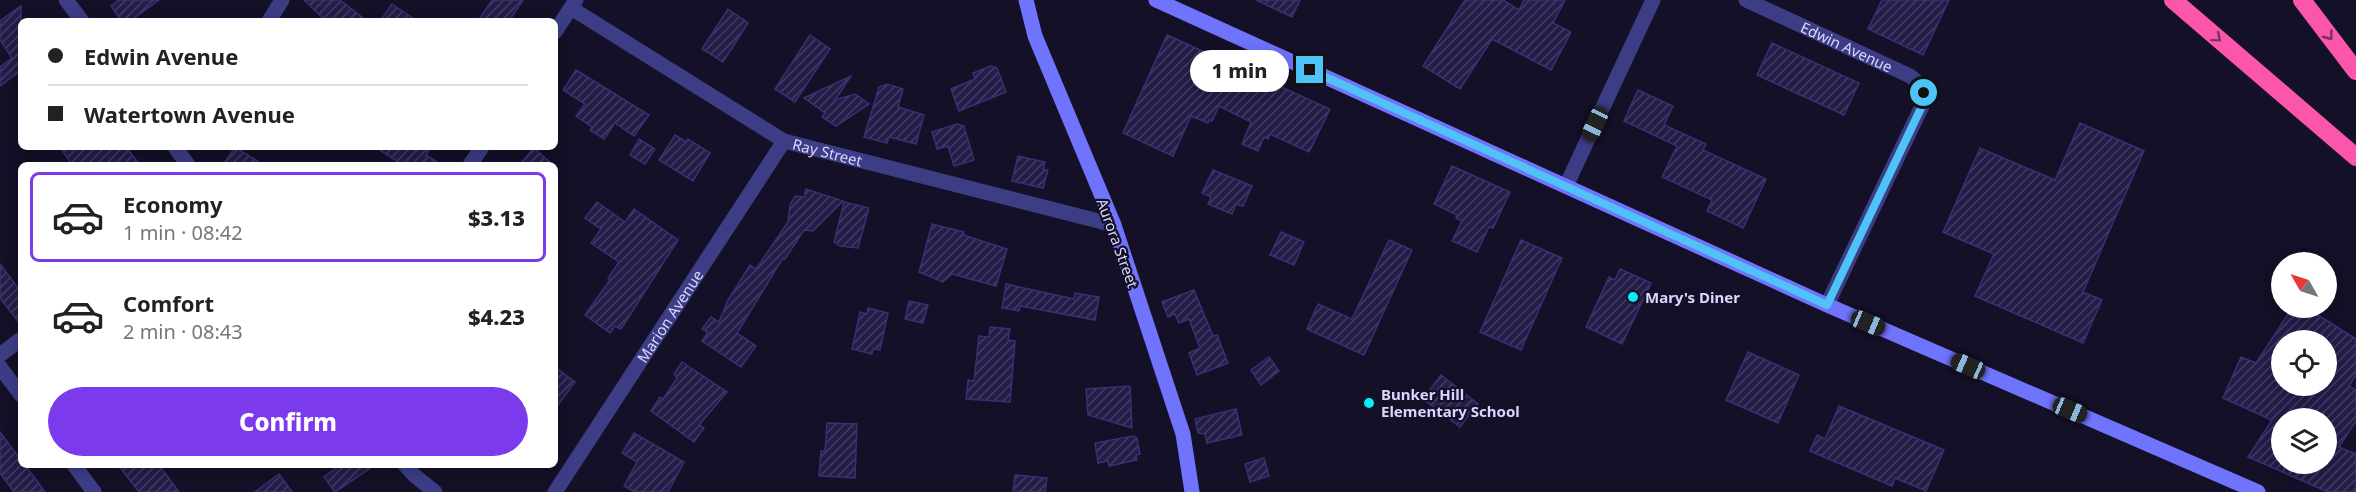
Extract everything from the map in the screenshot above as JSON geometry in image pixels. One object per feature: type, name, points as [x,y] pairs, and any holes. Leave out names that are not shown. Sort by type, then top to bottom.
[{"type":"highway","points":[[2173,0],[2356,157]]},
{"type":"highway","points":[[2302,0],[2356,71]]},
{"type":"main road","name":"Aurora Street","points":[[1026,0],[1035,36],[1114,225],[1183,434],[1192,492]]},
{"type":"main road","points":[[1156,0],[1827,305],[2258,492]]},
{"type":"street","points":[[66,0],[80,18]]},
{"type":"street","points":[[270,18],[282,0]]},
{"type":"street","points":[[1566,186],[1653,0]]},
{"type":"street","name":"Edwin Avenue","points":[[1746,0],[1910,76],[1919,83],[1924,93],[1922,106],[1827,305]]},
{"type":"street","points":[[558,27],[573,4]]},
{"type":"street","name":"Ray Street","points":[[573,4],[784,141],[1114,225]]},
{"type":"street","name":"Marion Avenue","points":[[555,492],[784,141]]},
{"type":"street","points":[[0,355],[18,341]]},
{"type":"street","points":[[0,367],[18,391]]},
{"type":"street","points":[[76,468],[94,492]]},
{"type":"street","points":[[408,468],[435,492]]},
{"type":"building","points":[[119,0],[159,0],[134,18],[119,18],[111,6]]},
{"type":"building","points":[[304,0],[340,0],[363,18],[323,18]]},
{"type":"building","points":[[492,0],[523,0],[511,18],[480,18]]},
{"type":"building","points":[[1256,0],[1300,0],[1292,17]]},
{"type":"building","points":[[1465,0],[1503,0],[1519,10],[1524,0],[1565,0],[1553,23],[1571,32],[1551,70],[1492,39],[1460,89],[1423,66]]},
{"type":"building","points":[[1882,0],[1949,0],[1923,55],[1868,29]]},
{"type":"building","points":[[392,4],[413,18],[382,18]]},
{"type":"building","points":[[21,6],[21,18],[18,18],[18,72],[0,86],[0,67],[12,58],[0,40],[0,21]]},
{"type":"building","points":[[728,9],[748,23],[723,62],[702,49]]},
{"type":"building","points":[[810,35],[830,49],[795,102],[775,89]]},
{"type":"building","points":[[1167,35],[1330,109],[1309,152],[1270,134],[1268,139],[1264,137],[1258,151],[1242,144],[1251,122],[1219,106],[1212,121],[1209,120],[1208,123],[1191,116],[1173,156],[1123,133]]},
{"type":"building","points":[[1772,43],[1859,83],[1844,115],[1757,75]]},
{"type":"building","points":[[991,66],[997,68],[1006,92],[959,111],[951,89],[975,79],[973,73]]},
{"type":"building","points":[[576,70],[649,115],[634,136],[615,123],[604,139],[590,130],[592,127],[576,116],[585,104],[563,90]]},
{"type":"building","points":[[851,76],[835,100],[855,94],[869,104],[836,126],[822,117],[825,113],[804,98]]},
{"type":"building","points":[[887,84],[903,89],[898,107],[924,115],[916,144],[889,137],[887,143],[864,137],[879,87]]},
{"type":"building","points":[[1638,90],[1673,106],[1664,125],[1706,144],[1703,150],[1766,179],[1743,228],[1707,211],[1712,200],[1662,177],[1677,146],[1624,121]]},
{"type":"building","points":[[2080,123],[2144,151],[2083,292],[2102,300],[2083,343],[1975,296],[1994,254],[1943,232],[1980,148],[2055,180]]},
{"type":"building","points":[[957,124],[964,126],[974,160],[954,166],[948,146],[937,149],[932,132]]},
{"type":"building","points":[[675,135],[686,142],[688,139],[710,153],[693,181],[659,160]]},
{"type":"building","points":[[639,139],[655,149],[645,164],[630,155]]},
{"type":"building","points":[[62,150],[128,150],[138,162],[70,162]]},
{"type":"building","points":[[233,150],[240,150],[259,162],[225,162]]},
{"type":"building","points":[[380,150],[429,150],[426,155],[437,162],[398,162]]},
{"type":"building","points":[[532,150],[536,150],[550,162],[522,162]]},
{"type":"building","points":[[1018,156],[1045,162],[1043,169],[1048,170],[1043,188],[1012,181]]},
{"type":"building","points":[[1452,166],[1510,192],[1493,228],[1489,227],[1477,252],[1452,241],[1462,221],[1456,218],[1457,215],[1434,204]]},
{"type":"building","points":[[1213,170],[1252,186],[1243,206],[1236,204],[1232,214],[1208,204],[1211,197],[1202,193]]},
{"type":"building","points":[[806,189],[843,201],[813,231],[804,230],[785,259],[783,258],[737,333],[756,346],[741,367],[702,341],[708,332],[702,329],[711,317],[719,322],[728,300],[750,265],[756,269],[788,222],[790,205],[795,196],[804,197]]},
{"type":"building","points":[[597,202],[625,222],[634,209],[678,240],[621,329],[615,326],[610,333],[585,315],[610,280],[608,278],[619,262],[591,243],[601,229],[585,218]]},
{"type":"building","points":[[844,202],[869,208],[858,248],[840,246],[834,242]]},
{"type":"building","points":[[932,224],[964,232],[963,235],[1007,249],[996,286],[952,274],[943,282],[919,272]]},
{"type":"building","points":[[1281,232],[1304,242],[1294,265],[1270,255]]},
{"type":"building","points":[[1389,240],[1412,250],[1364,355],[1307,329],[1318,304],[1352,319]]},
{"type":"building","points":[[1521,240],[1562,258],[1521,350],[1480,332]]},
{"type":"building","points":[[0,264],[18,288],[18,321],[0,298]]},
{"type":"building","points":[[1620,269],[1651,283],[1622,344],[1586,327],[1609,277],[1615,280]]},
{"type":"building","points":[[1006,284],[1074,299],[1075,293],[1099,297],[1095,320],[1020,306],[1019,311],[1002,308]]},
{"type":"building","points":[[1194,290],[1213,336],[1217,335],[1228,363],[1197,375],[1189,353],[1200,348],[1189,319],[1179,323],[1175,314],[1168,317],[1162,302]]},
{"type":"building","points":[[909,301],[928,305],[923,323],[905,319]]},
{"type":"building","points":[[868,308],[888,313],[880,350],[873,349],[872,354],[852,349],[860,312],[867,314]]},
{"type":"building","points":[[2285,318],[2323,318],[2356,339],[2356,375],[2349,386],[2356,390],[2356,421],[2339,447],[2356,454],[2356,492],[2328,492],[2287,474],[2337,474],[2337,408],[2271,408],[2271,420],[2223,398],[2241,357],[2256,363],[2271,340],[2271,396],[2337,396],[2337,330],[2278,330]]},
{"type":"building","points":[[990,327],[1010,329],[1008,340],[1015,341],[1010,402],[966,399],[968,380],[974,381],[979,336],[989,337]]},
{"type":"building","points":[[1748,352],[1799,375],[1778,423],[1726,400]]},
{"type":"building","points":[[1269,357],[1279,371],[1261,385],[1251,370]]},
{"type":"building","points":[[682,362],[727,392],[699,425],[704,428],[694,442],[651,411],[660,397],[663,399],[677,378],[674,374]]},
{"type":"building","points":[[558,369],[575,382],[558,405]]},
{"type":"building","points":[[1441,375],[1478,404],[1460,427],[1423,399]]},
{"type":"building","points":[[1130,386],[1132,428],[1088,415],[1086,389]]},
{"type":"building","points":[[1839,406],[1944,450],[1926,491],[1895,478],[1892,486],[1810,451],[1817,435],[1825,439]]},
{"type":"building","points":[[1236,409],[1242,435],[1207,443],[1205,434],[1198,433],[1195,419]]},
{"type":"building","points":[[2271,422],[2271,467],[2248,457]]},
{"type":"building","points":[[827,423],[857,424],[855,478],[819,476],[821,451],[825,451]]},
{"type":"building","points":[[0,432],[18,456],[18,468],[27,468],[45,492],[14,492],[0,473]]},
{"type":"building","points":[[634,433],[684,462],[668,492],[635,492],[624,486],[637,462],[622,453]]},
{"type":"building","points":[[1133,436],[1137,438],[1140,454],[1136,455],[1137,460],[1109,466],[1108,461],[1098,463],[1095,443]]},
{"type":"building","points":[[1264,458],[1269,476],[1250,482],[1245,464]]},
{"type":"building","points":[[120,468],[161,468],[179,492],[139,492]]},
{"type":"building","points":[[336,468],[371,468],[335,492],[324,477]]},
{"type":"building","points":[[279,474],[292,492],[255,492]]},
{"type":"building","points":[[1015,475],[1047,478],[1045,492],[1013,492]]},
{"type":"place","name":"Mary's Diner","points":[[1633,297]]},
{"type":"place","name":"Bunker Hill Elementary School","points":[[1369,403]]},
{"type":"route","points":[[1310,70],[1827,305],[1922,106],[1924,93]]}]
